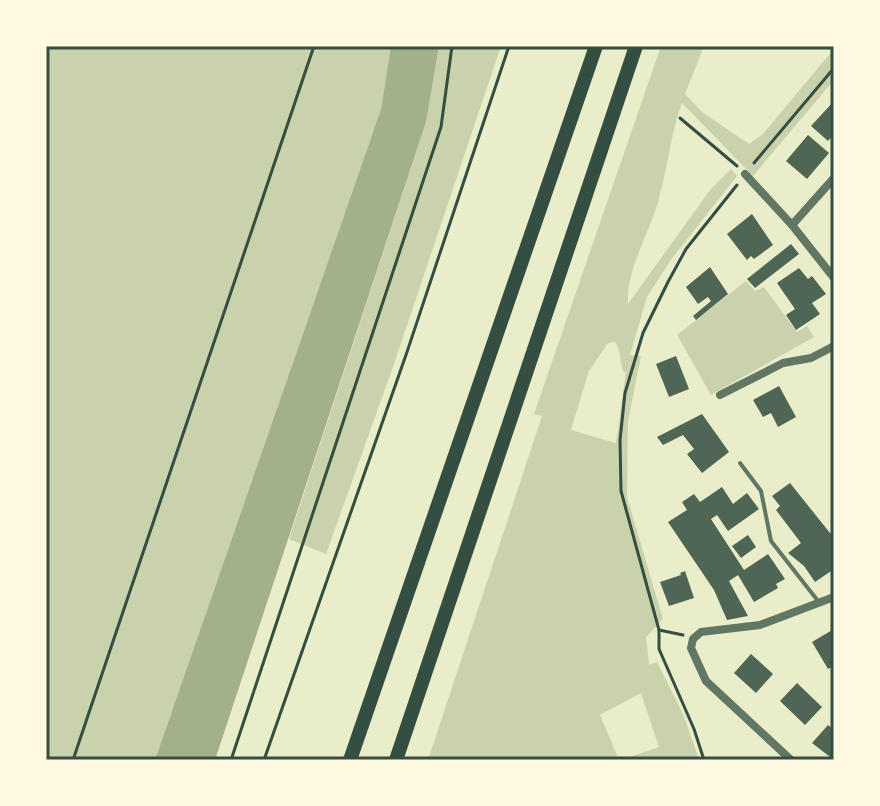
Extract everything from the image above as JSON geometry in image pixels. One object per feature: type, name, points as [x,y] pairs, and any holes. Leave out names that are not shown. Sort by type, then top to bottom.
[{"type":"highway","points":[[350,760],[596,46]]},
{"type":"highway","points":[[396,760],[636,46]]},
{"type":"street","points":[[745,174],[792,225],[834,278]]},
{"type":"street","points":[[792,225],[834,178]]},
{"type":"street","points":[[720,395],[783,363],[811,358],[834,346]]},
{"type":"street","points":[[791,760],[706,681],[691,648],[693,639],[701,632],[760,625],[834,597]]},
{"type":"lane","points":[[740,463],[761,491],[771,541],[819,602]]},
{"type":"path","points":[[73,760],[314,46]]},
{"type":"path","points":[[231,760],[441,127],[452,46]]},
{"type":"path","points":[[264,760],[402,366],[509,46]]},
{"type":"path","points":[[704,760],[659,649],[659,630],[621,491],[620,440],[625,393],[643,333],[686,249],[834,68]]},
{"type":"path","points":[[680,118],[745,174]]},
{"type":"path","points":[[659,630],[693,639]]},
{"type":"shaded area","points":[[46,46],[391,46],[381,109],[155,760],[46,760]]},
{"type":"shaded area","points":[[391,46],[439,46],[426,122],[215,760],[155,760],[381,109]]},
{"type":"shaded area","points":[[439,46],[501,46],[394,364],[326,554],[289,539],[426,122]]},
{"type":"shaded area","points":[[661,46],[704,46],[685,94],[702,112],[749,144],[762,135],[834,49],[834,80],[753,176],[682,103],[658,202],[634,265],[628,291],[628,304],[710,190],[731,169],[737,176],[670,261],[647,297],[630,355],[641,356],[628,421],[627,497],[663,619],[646,637],[649,665],[657,662],[684,716],[699,760],[621,760],[659,747],[641,693],[600,715],[619,760],[428,760],[542,416],[534,414]],"holes":[[[615,342],[624,373],[626,371],[616,443],[571,430],[589,371],[608,343]]]},
{"type":"shaded area","points":[[746,281],[755,291],[764,287],[797,332],[807,326],[814,337],[711,395],[677,335]]},
{"type":"building","points":[[834,101],[834,134],[828,141],[811,126]]},
{"type":"building","points":[[808,135],[829,153],[807,179],[786,161]]},
{"type":"building","points":[[752,214],[773,245],[754,259],[751,256],[747,260],[727,234]]},
{"type":"building","points":[[791,244],[799,254],[755,288],[747,279]]},
{"type":"building","points":[[710,267],[728,294],[696,320],[693,316],[711,301],[708,297],[698,304],[686,287]]},
{"type":"building","points":[[799,268],[808,279],[812,276],[826,294],[812,303],[820,314],[796,330],[786,315],[795,309],[777,283]]},
{"type":"building","points":[[676,356],[689,389],[669,397],[656,364]]},
{"type":"building","points":[[779,386],[796,417],[778,427],[771,413],[763,417],[753,400]]},
{"type":"building","points":[[702,414],[729,452],[702,473],[687,454],[694,449],[683,435],[663,445],[657,437]]},
{"type":"building","points":[[790,483],[834,538],[834,569],[815,582],[804,566],[788,553],[801,543],[776,510],[780,506],[772,496]]},
{"type":"building","points":[[722,487],[733,504],[747,493],[759,509],[728,531],[717,515],[711,519],[744,570],[768,554],[785,579],[776,584],[778,588],[754,602],[738,575],[729,581],[748,616],[727,620],[714,590],[668,522],[687,510],[682,502],[694,494],[700,502]]},
{"type":"building","points":[[748,535],[756,547],[741,558],[732,546]]},
{"type":"building","points":[[685,571],[694,598],[669,606],[660,582]]},
{"type":"building","points":[[834,629],[834,666],[828,669],[812,642]]},
{"type":"building","points":[[751,654],[773,674],[756,693],[734,673]]},
{"type":"building","points":[[797,683],[822,707],[805,725],[780,701]]},
{"type":"building","points":[[828,725],[834,730],[834,760],[812,743]]}]
